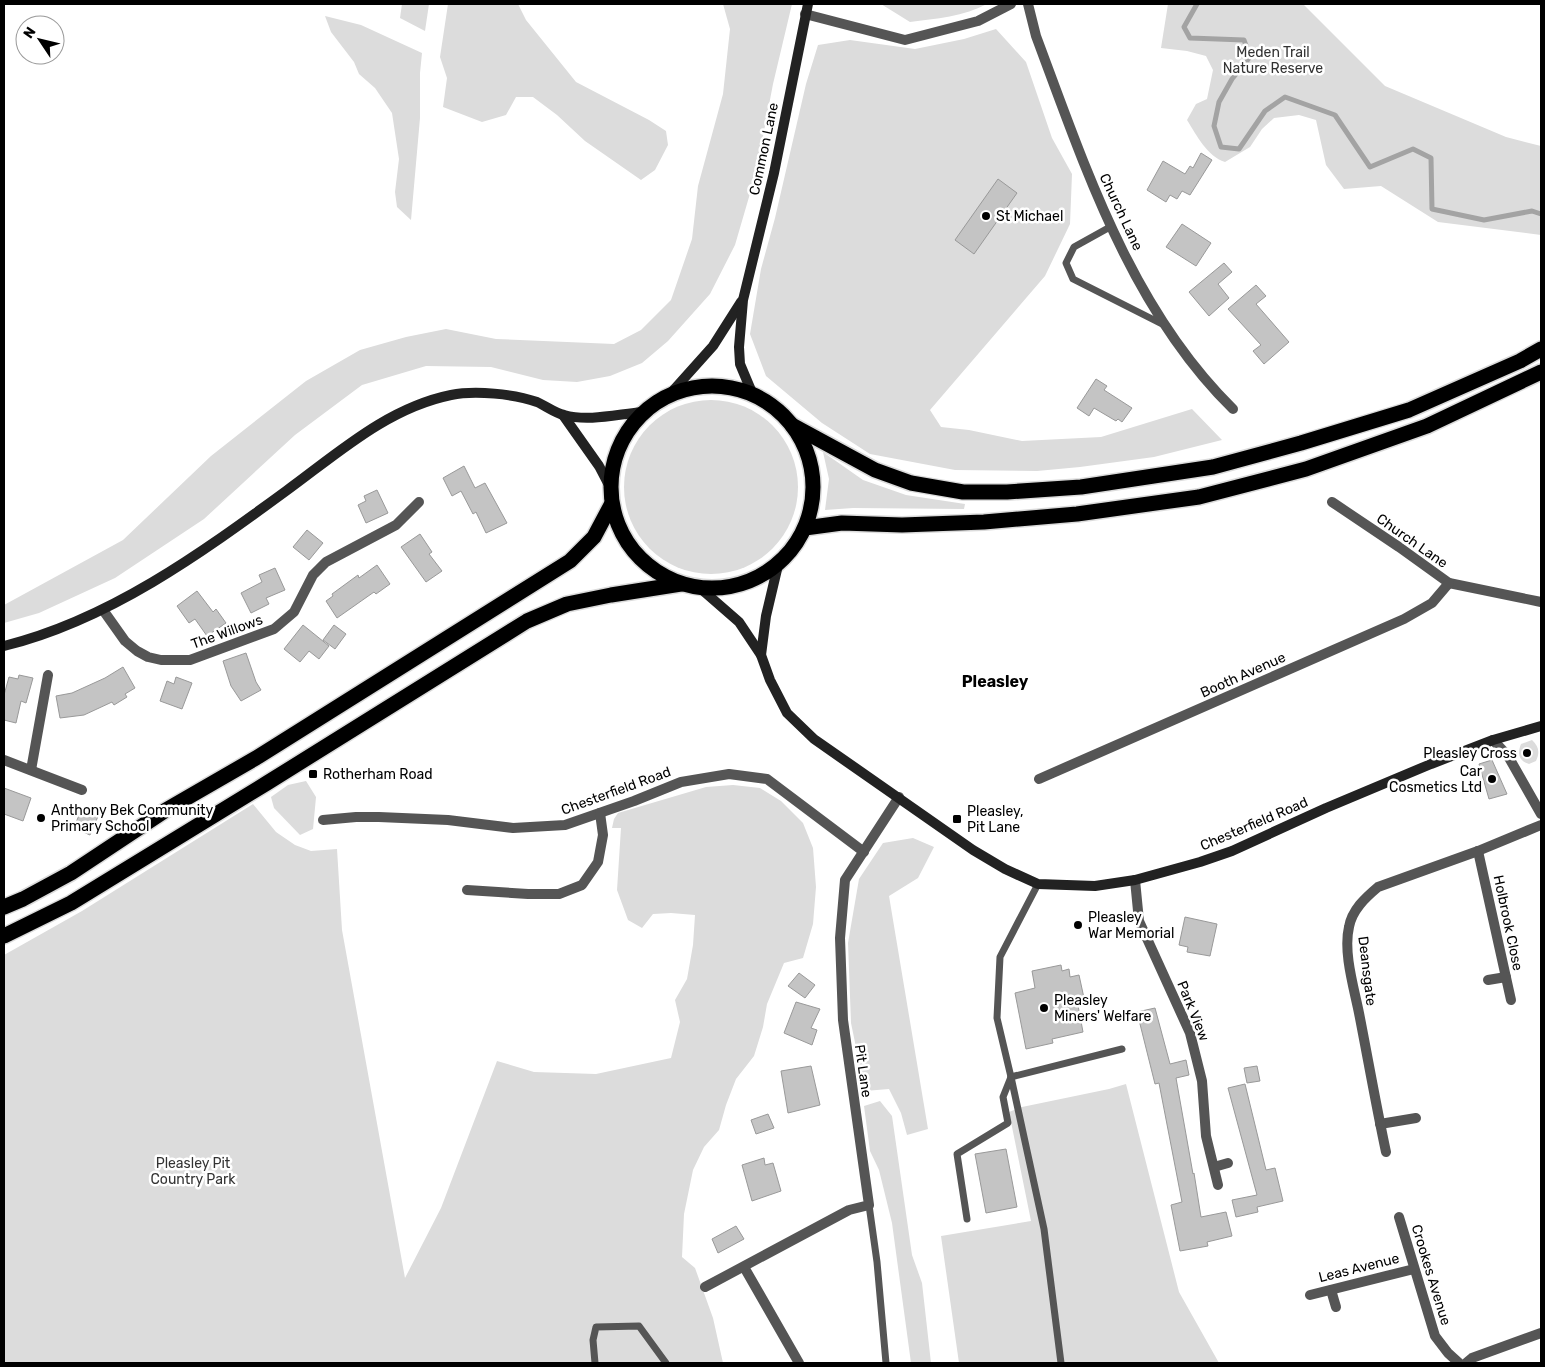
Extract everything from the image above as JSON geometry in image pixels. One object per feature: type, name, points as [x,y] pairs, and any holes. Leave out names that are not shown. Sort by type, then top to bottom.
[{"type":"highway","points":[[792,425],[875,470],[910,483],[963,492],[1007,492],[1081,487],[1213,467],[1301,444],[1409,410],[1520,361],[1541,349]]},
{"type":"highway","points":[[805,528],[842,523],[902,525],[984,522],[1077,514],[1199,497],[1306,469],[1427,426],[1541,372]]},
{"type":"highway","points":[[704,385],[732,387],[765,400],[785,416],[801,437],[813,471],[814,494],[805,528],[792,550],[766,573],[736,586],[700,588],[681,584],[657,573],[627,545],[611,505],[611,472],[621,440],[643,412],[656,401],[670,394],[704,385]]},
{"type":"highway","points":[[4,907],[23,899],[70,873],[166,810],[256,758],[570,561],[594,537],[611,505]]},
{"type":"highway","points":[[4,936],[71,903],[527,621],[567,604],[681,584]]},
{"type":"main road","name":"Common Lane","points":[[743,300],[774,173],[807,9]]},
{"type":"main road","points":[[670,394],[713,346],[743,300]]},
{"type":"main road","points":[[743,300],[739,347],[740,364],[753,395]]},
{"type":"main road","points":[[4,646],[27,640],[103,610],[175,569],[286,492],[369,429],[414,406],[452,395],[499,393],[536,402],[563,415],[584,418],[643,412]]},
{"type":"main road","points":[[563,415],[599,466],[611,490]]},
{"type":"main road","points":[[761,655],[766,616],[779,561]]},
{"type":"main road","points":[[700,588],[739,622],[761,655]]},
{"type":"main road","name":"Chesterfield Road","points":[[761,655],[770,680],[787,713],[814,739],[973,850],[1005,869],[1038,884],[1096,886],[1135,880],[1200,862],[1232,851],[1326,808],[1493,740],[1541,726]]},
{"type":"street","points":[[807,9],[905,40],[978,21],[1011,4]]},
{"type":"street","name":"Church Lane","points":[[1028,4],[1036,36],[1110,227],[1164,325],[1210,387],[1233,409]]},
{"type":"street","name":"The Willows","points":[[103,610],[125,641],[137,652],[161,660],[190,660],[274,629],[294,612],[313,575],[326,562],[396,525],[419,502]]},
{"type":"street","name":"Church Lane","points":[[1332,502],[1449,583],[1541,602]]},
{"type":"street","name":"Booth Avenue","points":[[1039,779],[1404,619],[1432,603],[1449,583]]},
{"type":"street","points":[[31,770],[48,675]]},
{"type":"street","points":[[1493,740],[1508,756],[1541,814]]},
{"type":"street","points":[[4,760],[82,790]]},
{"type":"street","name":"Chesterfield Road","points":[[324,820],[356,817],[448,820],[513,828],[565,825],[681,782],[729,774],[767,779],[864,852]]},
{"type":"street","name":"Pit Lane","points":[[869,1205],[843,1020],[840,938],[844,880],[899,797]]},
{"type":"street","points":[[467,890],[559,894],[582,885],[598,862],[603,835],[600,813]]},
{"type":"street","name":"Deansgate","points":[[1386,1152],[1351,975],[1347,938],[1349,924],[1356,909],[1378,887],[1541,826]]},
{"type":"street","name":"Holbrook Close","points":[[1478,851],[1511,1000]]},
{"type":"street","name":"Park View","points":[[1135,880],[1139,921],[1190,1033],[1202,1081],[1206,1136],[1218,1185]]},
{"type":"street","points":[[1488,980],[1506,977]]},
{"type":"street","points":[[1380,1124],[1416,1118]]},
{"type":"street","points":[[1214,1167],[1228,1164]]},
{"type":"street","points":[[705,1287],[849,1210],[869,1205]]},
{"type":"street","name":"Crookes Avenue","points":[[1399,1217],[1435,1336],[1448,1353],[1459,1363]]},
{"type":"street","points":[[744,1267],[799,1363]]},
{"type":"street","name":"Leas Avenue","points":[[1310,1295],[1414,1269]]},
{"type":"street","points":[[1331,1290],[1336,1308]]},
{"type":"street","points":[[1466,1363],[1472,1358],[1541,1333]]},
{"type":"lane","points":[[1110,227],[1074,247],[1066,263],[1073,279],[1164,325]]},
{"type":"lane","points":[[1038,884],[1000,957],[997,1018],[1044,1229],[1061,1363]]},
{"type":"lane","points":[[1011,1076],[1122,1049]]},
{"type":"lane","points":[[967,1219],[957,1154],[1008,1123],[1003,1097],[1011,1076]]},
{"type":"lane","name":"Pit Lane","points":[[869,1205],[886,1363]]},
{"type":"lane","points":[[595,1363],[593,1340],[596,1327],[639,1326],[666,1363]]},
{"type":"green space","points":[[402,4],[429,4],[425,31],[400,18]]},
{"type":"green space","points":[[448,4],[518,4],[526,20],[576,82],[649,120],[666,131],[668,145],[655,170],[641,180],[585,141],[557,115],[533,97],[516,97],[506,115],[482,122],[443,107],[447,78],[440,57]]},
{"type":"green space","points":[[723,4],[792,4],[773,84],[756,173],[735,245],[710,294],[668,341],[642,363],[610,376],[577,382],[543,380],[491,367],[426,366],[362,385],[295,435],[204,519],[115,578],[39,613],[4,623],[4,605],[123,540],[211,456],[306,381],[360,350],[406,337],[446,329],[496,339],[614,344],[641,330],[671,300],[692,239],[698,186],[723,94],[730,29]]},
{"type":"green space","points":[[881,4],[987,4],[960,14],[910,22]]},
{"type":"green space","name":"Meden Trail Nature Reserve","points":[[1168,4],[1303,4],[1385,86],[1506,137],[1541,146],[1541,235],[1438,222],[1381,186],[1344,189],[1326,165],[1316,120],[1299,115],[1274,118],[1262,129],[1250,147],[1225,162],[1219,159],[1203,145],[1187,120],[1196,104],[1207,99],[1213,70],[1206,56],[1187,51],[1161,48]]},
{"type":"green space","points":[[325,16],[361,25],[422,53],[420,118],[411,220],[397,207],[395,192],[399,159],[392,113],[375,88],[359,74],[354,62],[331,32]]},
{"type":"green space","points":[[996,29],[1026,62],[1052,138],[1072,174],[1070,224],[1045,276],[930,410],[941,427],[969,430],[1022,441],[1101,437],[1192,409],[1222,440],[1154,457],[1080,467],[1037,471],[955,470],[870,454],[822,423],[766,376],[750,334],[761,269],[775,218],[806,84],[818,45],[850,40],[915,49],[964,39]]},
{"type":"green space","points":[[711,400],[728,402],[744,407],[766,420],[778,432],[794,462],[798,487],[796,504],[791,520],[778,542],[766,554],[736,570],[711,574],[694,572],[678,567],[656,554],[644,542],[628,512],[624,487],[626,470],[631,454],[644,432],[656,420],[686,404]]},
{"type":"green space","points":[[823,452],[863,480],[906,495],[965,504],[964,509],[853,508],[825,510],[829,479]]},
{"type":"green space","points":[[1532,740],[1537,747],[1538,755],[1536,761],[1529,764],[1521,759],[1519,751],[1521,744]]},
{"type":"green space","points":[[306,781],[316,797],[313,829],[300,835],[274,808],[271,797],[288,785]]},
{"type":"green space","name":"Pleasley Pit Country Park","points":[[733,785],[760,788],[781,801],[803,823],[813,848],[816,887],[813,924],[803,958],[784,963],[767,1004],[763,1027],[754,1056],[736,1079],[719,1130],[704,1147],[693,1170],[684,1214],[682,1257],[695,1268],[713,1318],[723,1363],[4,1363],[4,955],[82,911],[253,804],[276,832],[295,845],[311,851],[337,849],[342,930],[405,1278],[441,1208],[497,1061],[534,1072],[596,1074],[671,1058],[680,1022],[675,1000],[687,979],[693,945],[695,915],[653,914],[642,928],[628,920],[617,890],[621,828],[612,828],[614,819],[618,813],[706,787]]},
{"type":"green space","points":[[913,838],[934,847],[918,878],[889,896],[928,1129],[907,1135],[901,1113],[889,1089],[865,1091],[851,1023],[848,943],[859,879],[883,843]]},
{"type":"green space","points":[[1126,1084],[1179,1292],[1219,1363],[959,1363],[941,1236],[1031,1221],[1009,1112],[1022,1107]]},
{"type":"green space","points":[[880,1101],[892,1116],[912,1255],[922,1283],[931,1363],[911,1363],[892,1223],[879,1170],[870,1151],[864,1106]]},
{"type":"building","points":[[1201,153],[1212,160],[1190,195],[1182,191],[1177,199],[1170,195],[1166,202],[1147,190],[1163,161],[1185,174],[1190,166],[1193,168]]},
{"type":"building","name":"St Michael","points":[[998,179],[1017,193],[974,254],[955,240]]},
{"type":"building","points":[[1182,224],[1211,243],[1196,266],[1166,247]]},
{"type":"building","points":[[1224,263],[1232,272],[1218,284],[1229,298],[1209,316],[1189,292]]},
{"type":"building","points":[[1256,285],[1266,296],[1256,304],[1289,342],[1264,364],[1253,351],[1261,345],[1228,309]]},
{"type":"building","points":[[1096,379],[1107,386],[1104,390],[1132,408],[1122,422],[1118,419],[1116,421],[1094,408],[1089,416],[1077,408]]},
{"type":"building","points":[[464,466],[475,488],[485,483],[507,523],[486,533],[476,512],[473,514],[461,491],[452,496],[443,478]]},
{"type":"building","points":[[377,490],[388,513],[366,523],[358,505],[366,501],[364,496]]},
{"type":"building","points":[[307,530],[323,543],[309,560],[293,547]]},
{"type":"building","points":[[420,534],[432,552],[429,554],[442,571],[426,582],[401,547]]},
{"type":"building","points":[[377,565],[390,584],[376,594],[374,592],[337,618],[326,601],[333,596],[332,594],[358,575],[359,578]]},
{"type":"building","points":[[275,568],[285,590],[266,598],[269,604],[251,613],[241,593],[262,582],[259,575]]},
{"type":"building","points":[[197,591],[213,612],[216,609],[226,623],[207,636],[195,619],[189,623],[177,606]]},
{"type":"building","points":[[303,625],[329,646],[319,659],[309,651],[300,662],[284,649]]},
{"type":"building","points":[[334,625],[346,634],[335,649],[323,640]]},
{"type":"building","points":[[246,653],[256,682],[261,690],[241,701],[231,686],[223,661]]},
{"type":"building","points":[[123,667],[135,688],[125,694],[127,697],[114,705],[112,702],[84,715],[60,718],[56,696],[72,693],[105,678]]},
{"type":"building","points":[[19,675],[33,678],[26,703],[21,701],[16,723],[4,720],[4,695],[9,677],[18,679]]},
{"type":"building","points":[[176,677],[192,683],[182,709],[160,701],[167,681],[174,684]]},
{"type":"building","name":"Car Cosmetics Ltd","points":[[1492,760],[1507,794],[1489,799],[1479,764]]},
{"type":"building","points":[[4,788],[31,798],[23,821],[4,814]]},
{"type":"building","points":[[82,807],[99,814],[90,835],[74,828]]},
{"type":"building","points":[[1185,917],[1217,924],[1210,956],[1187,952],[1188,947],[1179,945]]},
{"type":"building","name":"Pleasley Miners' Welfare","points":[[1061,965],[1062,971],[1069,969],[1070,977],[1079,975],[1084,998],[1077,1000],[1083,1032],[1052,1039],[1053,1043],[1026,1049],[1015,993],[1035,988],[1032,971]]},
{"type":"building","points":[[799,973],[815,985],[805,998],[788,986]]},
{"type":"building","points":[[796,1002],[820,1009],[811,1028],[817,1030],[812,1045],[784,1033]]},
{"type":"building","points":[[1155,1008],[1170,1064],[1186,1060],[1189,1075],[1176,1078],[1201,1217],[1226,1212],[1232,1236],[1207,1242],[1208,1246],[1180,1251],[1171,1205],[1182,1202],[1159,1083],[1155,1084],[1137,1012]]},
{"type":"building","points":[[811,1066],[820,1105],[788,1113],[781,1071]]},
{"type":"building","points":[[1257,1066],[1260,1081],[1247,1083],[1244,1068]]},
{"type":"building","points":[[1245,1084],[1266,1170],[1275,1168],[1283,1201],[1257,1207],[1258,1212],[1236,1217],[1232,1200],[1257,1195],[1228,1088]]},
{"type":"building","points":[[768,1114],[774,1128],[756,1134],[751,1120]]},
{"type":"building","points":[[1006,1149],[1017,1207],[986,1213],[975,1154]]},
{"type":"building","points":[[764,1158],[765,1165],[773,1163],[781,1191],[752,1201],[742,1165]]},
{"type":"building","points":[[736,1226],[744,1239],[718,1253],[712,1239]]},
{"type":"waterway","points":[[1197,4],[1184,27],[1190,38],[1244,40],[1250,57],[1232,79],[1219,102],[1214,126],[1221,147],[1239,149],[1265,111],[1285,97],[1335,115],[1370,167],[1413,149],[1431,158],[1432,209],[1484,220],[1532,211],[1541,214]]},
{"type":"place","name":"St Michael","points":[[986,216]]},
{"type":"place","name":"Pleasley Cross","points":[[1527,753]]},
{"type":"place","name":"Rotherham Road","points":[[313,774]]},
{"type":"place","name":"Car Cosmetics Ltd","points":[[1492,779]]},
{"type":"place","name":"Anthony Bek Community Primary School","points":[[41,818]]},
{"type":"place","name":"Pleasley, Pit Lane","points":[[957,819]]},
{"type":"place","name":"Pleasley War Memorial","points":[[1078,925]]},
{"type":"place","name":"Pleasley Miners' Welfare","points":[[1044,1008]]},
{"type":"district","name":"Pleasley","points":[[995,681]]}]
